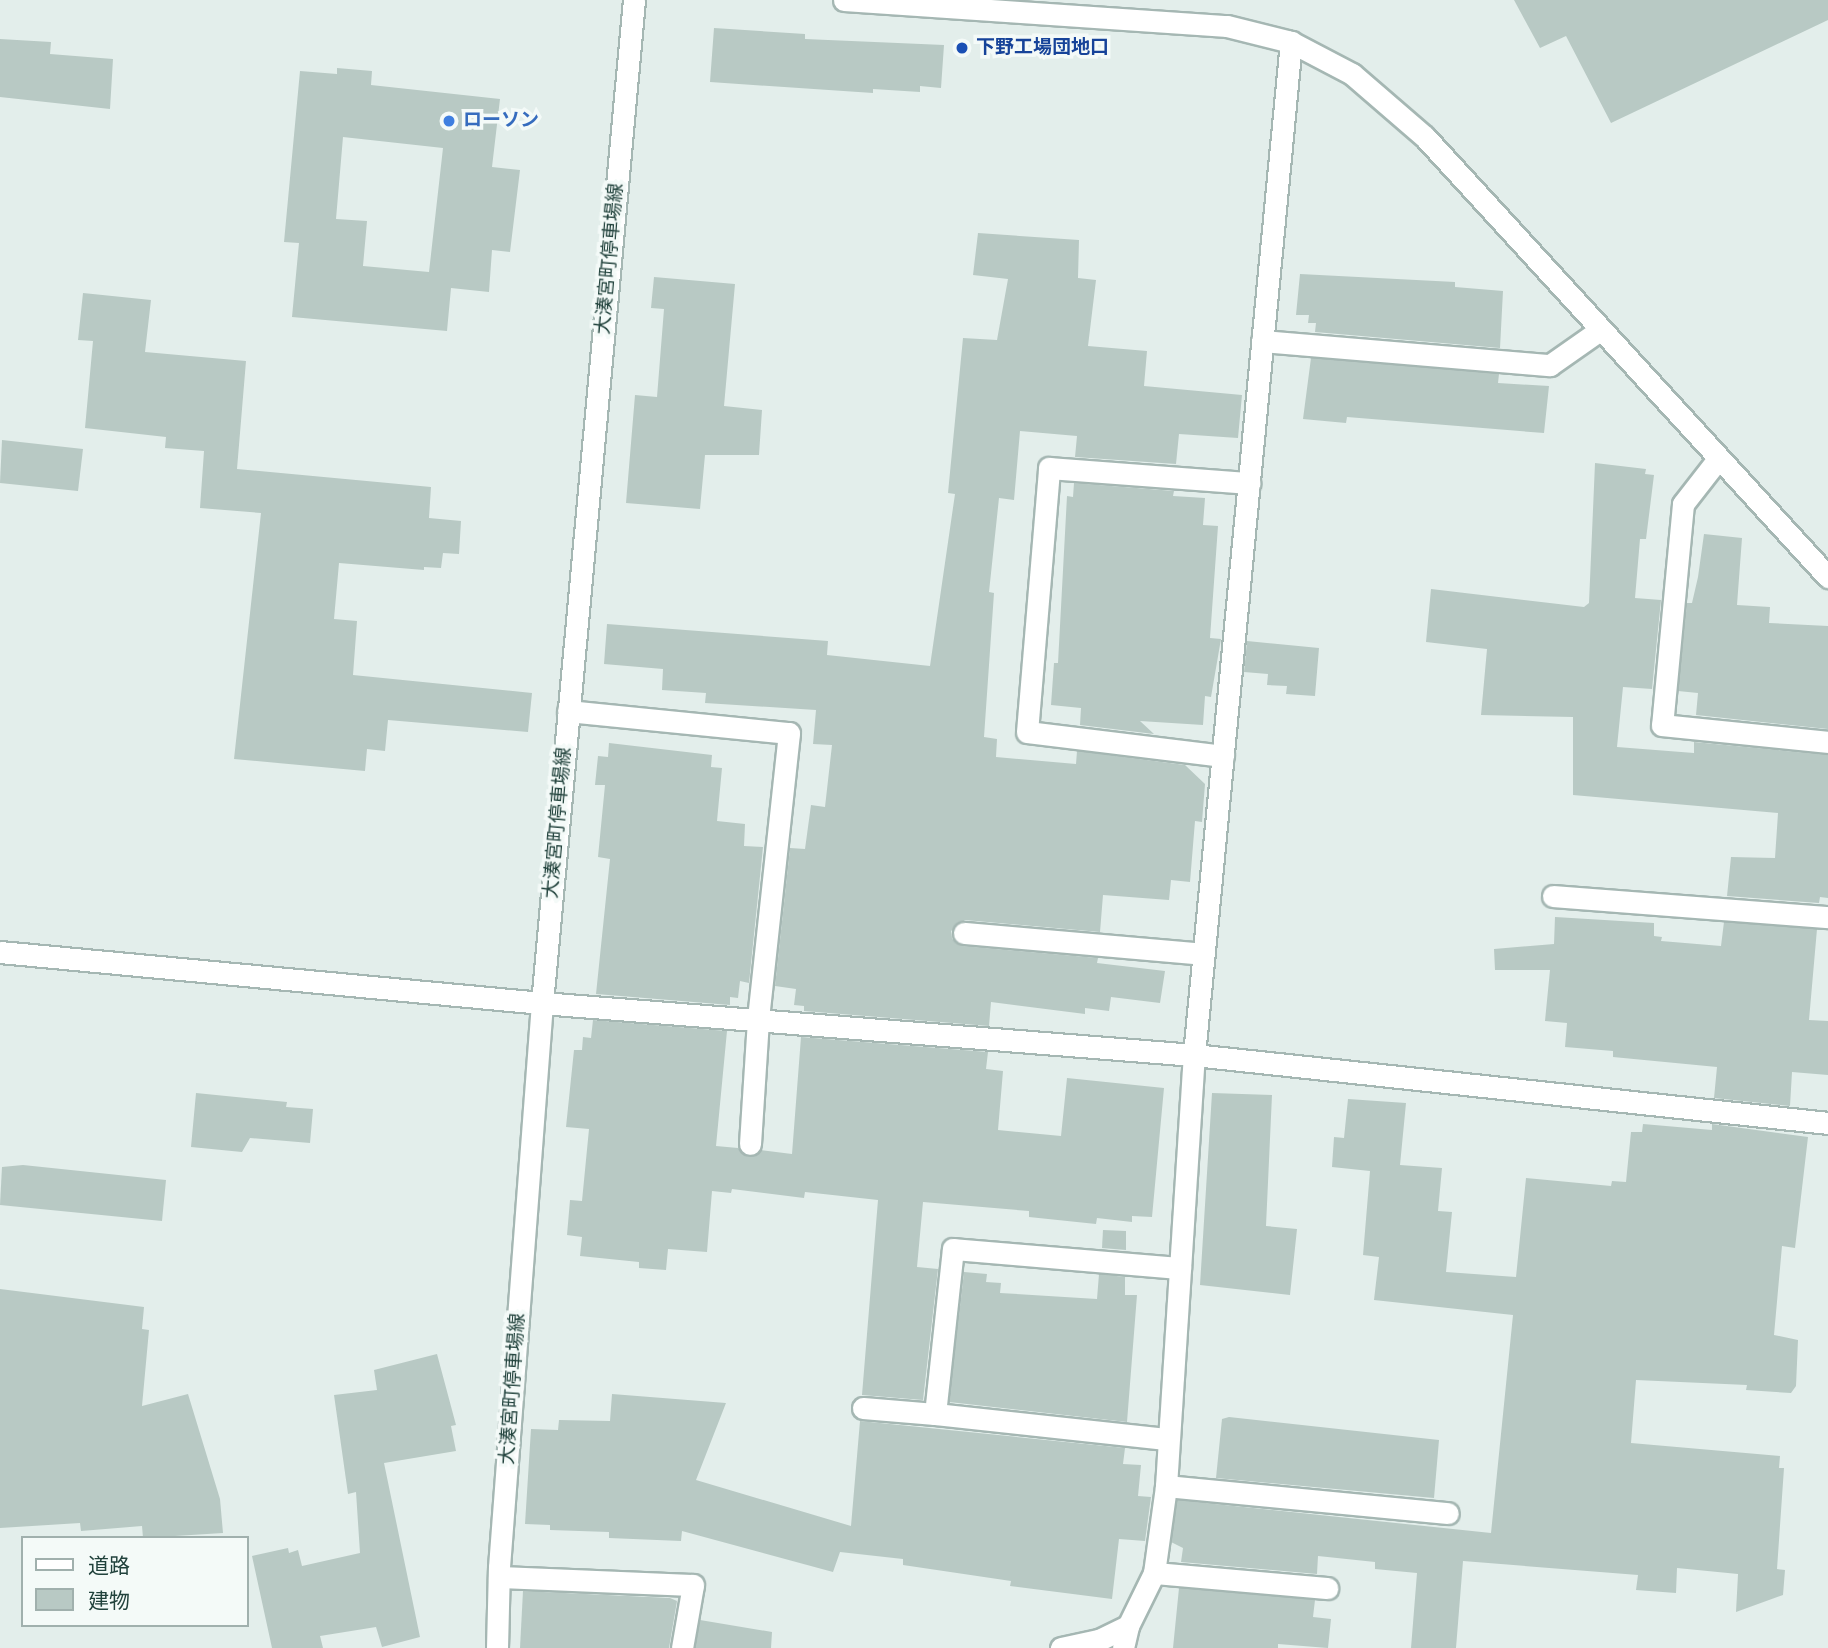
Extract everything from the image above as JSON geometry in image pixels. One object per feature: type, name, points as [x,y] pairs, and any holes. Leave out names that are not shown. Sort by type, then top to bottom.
[{"type":"street","name":"大湊宮町停車場線","points":[[497,1648],[499,1577],[541,1003],[634,0]]},
{"type":"street","points":[[844,0],[1227,26],[1291,42],[1352,74],[1424,137],[1828,577]]},
{"type":"street","points":[[1123,1648],[1128,1626],[1154,1573],[1166,1486],[1166,1439],[1194,1055],[1291,42]]},
{"type":"street","points":[[1262,341],[1550,365],[1600,330]]},
{"type":"street","points":[[1718,459],[1683,504],[1662,725],[1828,743]]},
{"type":"street","points":[[1223,756],[1027,732],[1049,468],[1249,483]]},
{"type":"street","points":[[568,711],[789,733],[758,1020],[750,1144]]},
{"type":"street","points":[[1553,896],[1828,917]]},
{"type":"street","points":[[964,933],[1203,954]]},
{"type":"street","points":[[0,952],[541,1003],[1194,1055],[1828,1123]]},
{"type":"street","points":[[935,1414],[953,1249],[1180,1268]]},
{"type":"street","points":[[863,1408],[1166,1439]]},
{"type":"street","points":[[1166,1486],[1448,1513]]},
{"type":"street","points":[[1154,1573],[1326,1588]]},
{"type":"street","points":[[499,1577],[693,1585],[682,1648]]},
{"type":"street","points":[[1061,1648],[1099,1640],[1128,1626]]},
{"type":"building","points":[[1514,0],[1828,0],[1828,20],[1611,123],[1566,36],[1540,48]]},
{"type":"building","points":[[714,28],[805,34],[805,39],[944,45],[941,88],[920,86],[920,92],[873,89],[873,93],[710,82]]},
{"type":"building","points":[[0,39],[51,42],[50,54],[113,59],[110,109],[0,97]]},
{"type":"building","points":[[337,68],[372,71],[371,85],[500,99],[492,167],[520,170],[510,252],[492,250],[489,292],[451,288],[447,331],[292,317],[299,243],[284,242],[300,71],[337,74]],"holes":[[[343,137],[443,148],[429,272],[363,266],[367,221],[336,219]]]},
{"type":"building","points":[[978,233],[1079,240],[1078,278],[1096,280],[1088,346],[1147,351],[1144,386],[1242,395],[1238,438],[1179,434],[1176,464],[1075,457],[1077,436],[1020,431],[1014,500],[999,498],[989,592],[994,593],[984,737],[997,739],[996,757],[1076,764],[1077,751],[1185,765],[1205,784],[1202,822],[1195,821],[1190,882],[1171,880],[1169,900],[1103,895],[1100,932],[965,920],[951,931],[952,939],[963,946],[1098,958],[1097,963],[1165,971],[1160,1003],[1111,997],[1109,1011],[1085,1008],[1085,1014],[991,1002],[989,1026],[804,1011],[804,1006],[794,1005],[796,989],[775,986],[790,848],[805,849],[811,805],[825,807],[832,745],[813,744],[816,710],[705,703],[706,693],[662,690],[663,669],[604,664],[607,624],[828,641],[827,655],[930,666],[955,494],[948,493],[963,338],[997,340],[1008,279],[973,275]]},
{"type":"building","points":[[1300,274],[1455,282],[1455,287],[1503,291],[1500,348],[1315,332],[1316,323],[1308,323],[1309,315],[1296,315]]},
{"type":"building","points":[[654,277],[735,284],[724,406],[762,410],[759,455],[705,455],[700,509],[626,503],[635,395],[657,397],[664,309],[651,308]]},
{"type":"building","points":[[83,293],[151,300],[145,352],[246,361],[237,469],[431,487],[429,518],[461,521],[459,554],[443,553],[441,568],[424,567],[424,570],[339,563],[334,619],[357,621],[353,675],[532,693],[528,732],[388,720],[385,751],[367,749],[365,771],[234,759],[261,513],[200,508],[204,451],[165,448],[166,437],[85,428],[93,341],[78,340]]},
{"type":"building","points":[[1311,358],[1499,374],[1498,383],[1549,386],[1544,433],[1347,417],[1346,423],[1303,419]]},
{"type":"building","points":[[2,440],[83,449],[78,491],[0,483]]},
{"type":"building","points":[[1595,463],[1646,469],[1645,474],[1654,475],[1646,539],[1640,539],[1635,598],[1661,600],[1652,689],[1623,687],[1617,747],[1694,753],[1694,742],[1828,755],[1828,898],[1820,897],[1819,903],[1727,896],[1731,857],[1775,858],[1778,813],[1573,795],[1573,717],[1481,715],[1487,649],[1426,642],[1431,589],[1584,607],[1589,603]]},
{"type":"building","points":[[1074,483],[1174,491],[1173,496],[1205,498],[1203,525],[1218,526],[1210,638],[1221,639],[1211,697],[1205,696],[1203,725],[1140,721],[1154,734],[1080,725],[1081,708],[1051,705],[1054,663],[1058,663],[1067,496],[1073,497]]},
{"type":"building","points":[[1704,534],[1742,538],[1737,605],[1770,607],[1769,623],[1828,626],[1828,729],[1696,715],[1698,693],[1678,691],[1687,603],[1692,603]]},
{"type":"building","points":[[1247,641],[1319,648],[1315,696],[1286,694],[1287,686],[1267,685],[1268,674],[1244,672]]},
{"type":"building","points":[[609,743],[712,755],[711,767],[722,768],[717,821],[745,824],[744,846],[763,847],[749,983],[740,981],[738,998],[730,997],[730,1005],[596,994],[610,859],[598,857],[605,785],[595,785],[598,756],[608,757]]},
{"type":"building","points":[[1555,917],[1654,923],[1654,936],[1662,937],[1661,941],[1721,946],[1724,922],[1817,929],[1809,1020],[1828,1021],[1828,1075],[1792,1072],[1790,1106],[1714,1098],[1717,1067],[1613,1057],[1613,1051],[1565,1047],[1567,1023],[1545,1021],[1550,970],[1495,970],[1494,949],[1554,944]]},
{"type":"building","points":[[593,1020],[727,1031],[716,1146],[738,1148],[748,1157],[761,1150],[792,1154],[801,1037],[988,1052],[986,1069],[1003,1071],[998,1130],[1061,1136],[1067,1078],[1164,1088],[1152,1217],[1132,1216],[1132,1222],[1097,1218],[1096,1224],[1029,1217],[1029,1211],[923,1202],[917,1267],[938,1269],[923,1400],[862,1395],[878,1200],[805,1192],[804,1198],[732,1189],[731,1193],[712,1191],[707,1252],[668,1249],[666,1270],[639,1268],[639,1262],[580,1256],[582,1237],[567,1235],[570,1200],[582,1201],[589,1129],[566,1127],[574,1050],[582,1050],[583,1037],[591,1038]]},
{"type":"building","points":[[196,1093],[287,1102],[286,1107],[313,1109],[310,1143],[250,1138],[242,1152],[191,1147]]},
{"type":"building","points":[[1212,1093],[1272,1095],[1266,1226],[1297,1229],[1290,1295],[1200,1285]]},
{"type":"building","points":[[1348,1099],[1406,1103],[1400,1165],[1442,1168],[1438,1211],[1452,1212],[1446,1272],[1516,1277],[1526,1178],[1611,1186],[1612,1181],[1626,1182],[1631,1132],[1642,1132],[1643,1124],[1712,1130],[1712,1124],[1808,1137],[1795,1248],[1782,1246],[1774,1335],[1798,1340],[1796,1386],[1791,1393],[1746,1390],[1747,1385],[1636,1380],[1631,1443],[1780,1456],[1779,1468],[1784,1468],[1777,1569],[1785,1570],[1783,1595],[1736,1612],[1738,1574],[1677,1568],[1676,1593],[1636,1590],[1638,1575],[1463,1561],[1456,1648],[1411,1648],[1417,1573],[1375,1569],[1375,1562],[1318,1556],[1317,1574],[1181,1562],[1183,1548],[1171,1542],[1177,1500],[1491,1533],[1513,1315],[1374,1300],[1379,1257],[1363,1255],[1370,1171],[1332,1167],[1334,1137],[1344,1138]]},
{"type":"building","points":[[23,1165],[166,1180],[162,1221],[0,1205],[2,1167]]},
{"type":"building","points":[[1103,1230],[1126,1231],[1126,1250],[1102,1248]]},
{"type":"building","points":[[964,1272],[987,1274],[986,1282],[1001,1283],[1000,1293],[1097,1299],[1099,1274],[1125,1277],[1125,1295],[1137,1295],[1127,1422],[949,1402]]},
{"type":"building","points":[[0,1289],[144,1307],[142,1329],[149,1330],[142,1406],[188,1394],[220,1499],[223,1533],[143,1536],[142,1526],[81,1531],[80,1523],[0,1528]]},
{"type":"building","points":[[437,1354],[456,1425],[451,1426],[456,1451],[384,1463],[420,1637],[382,1647],[376,1627],[320,1636],[323,1648],[272,1648],[252,1556],[288,1548],[289,1553],[298,1550],[302,1566],[360,1553],[356,1492],[348,1494],[334,1395],[377,1390],[374,1370]]},
{"type":"building","points":[[612,1394],[726,1403],[696,1480],[851,1526],[860,1421],[1125,1448],[1123,1464],[1141,1465],[1138,1496],[1151,1497],[1145,1541],[1119,1539],[1112,1599],[1010,1586],[1011,1581],[903,1565],[903,1559],[840,1552],[833,1572],[682,1531],[681,1541],[609,1538],[609,1532],[550,1530],[550,1525],[525,1524],[531,1429],[558,1430],[559,1420],[610,1421]]},
{"type":"building","points":[[1229,1417],[1439,1440],[1434,1498],[1216,1478],[1222,1419]]},
{"type":"building","points":[[1179,1588],[1315,1600],[1313,1617],[1331,1619],[1328,1648],[1278,1644],[1278,1648],[1173,1648]]},
{"type":"building","points":[[523,1591],[670,1598],[677,1601],[669,1648],[520,1648]]},
{"type":"building","points":[[700,1620],[772,1632],[771,1648],[695,1648]]},
{"type":"place","name":"下野工場団地口","points":[[962,48]]},
{"type":"place","name":"ローソン","points":[[449,121]]}]
